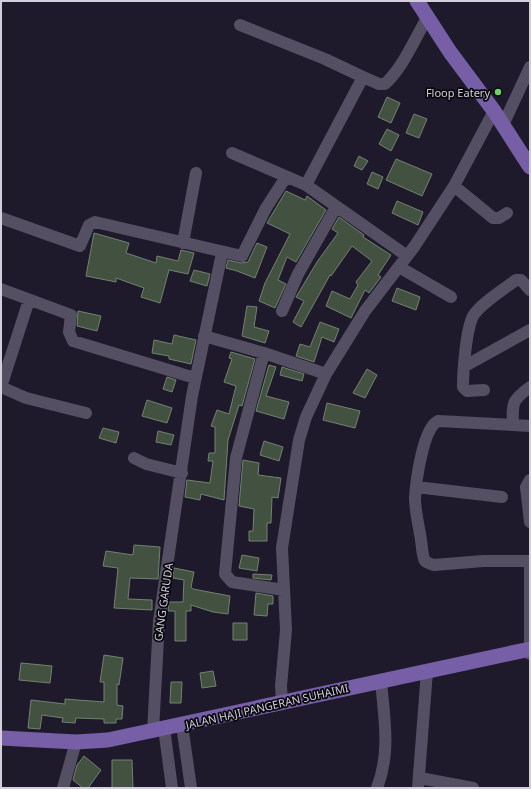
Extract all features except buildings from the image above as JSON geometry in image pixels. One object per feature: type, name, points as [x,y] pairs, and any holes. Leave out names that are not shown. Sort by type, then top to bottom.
[{"type":"main road","points":[[417,1],[426,18],[494,111],[530,167]]},
{"type":"main road","name":"JALAN HAJI PANGERAN SUHAIMI","points":[[1,738],[76,742],[108,740],[530,650]]},
{"type":"street","points":[[240,25],[325,59],[379,84],[385,84],[392,78],[407,54],[426,18]]},
{"type":"street","points":[[503,124],[530,67]]},
{"type":"street","points":[[306,185],[363,76]]},
{"type":"street","points":[[282,702],[281,686],[286,630],[282,548],[299,440],[306,417],[326,374],[366,311],[407,256],[454,186],[494,111]]},
{"type":"street","points":[[232,153],[306,185],[407,256]]},
{"type":"street","points":[[183,243],[196,173]]},
{"type":"street","points":[[1,218],[80,246],[89,225],[95,222],[222,253],[242,256],[266,208],[286,177]]},
{"type":"street","points":[[454,186],[493,218],[499,218],[507,213]]},
{"type":"street","points":[[282,311],[298,274],[336,207]]},
{"type":"street","name":"GANG GARUDA","points":[[172,788],[159,730],[159,621],[196,378],[222,253]]},
{"type":"street","points":[[399,267],[451,297]]},
{"type":"street","points":[[484,390],[468,391],[463,388],[469,329],[473,316],[516,280],[521,280],[530,290]]},
{"type":"street","points":[[1,289],[71,315],[69,332],[73,341],[196,378]]},
{"type":"street","points":[[29,300],[1,387],[26,398],[86,413]]},
{"type":"street","points":[[465,366],[530,330]]},
{"type":"street","points":[[204,336],[264,353],[326,374]]},
{"type":"street","points":[[264,353],[236,458],[225,574],[232,582],[284,590]]},
{"type":"street","points":[[513,425],[514,402],[518,396],[530,387]]},
{"type":"street","points":[[530,426],[438,421],[428,432],[416,487],[415,499],[421,545],[427,563],[434,565],[472,561],[530,562],[530,650]]},
{"type":"street","points":[[134,458],[146,464],[182,473]]},
{"type":"street","points":[[530,480],[526,487],[530,522]]},
{"type":"street","points":[[416,487],[502,497]]},
{"type":"street","points":[[427,671],[419,783],[473,788]]},
{"type":"street","points":[[377,788],[382,770],[386,738],[381,681]]},
{"type":"street","points":[[182,725],[191,788]]},
{"type":"street","points":[[63,788],[76,742]]},
{"type":"place","name":"Floop Eatery","points":[[498,92]]}]
